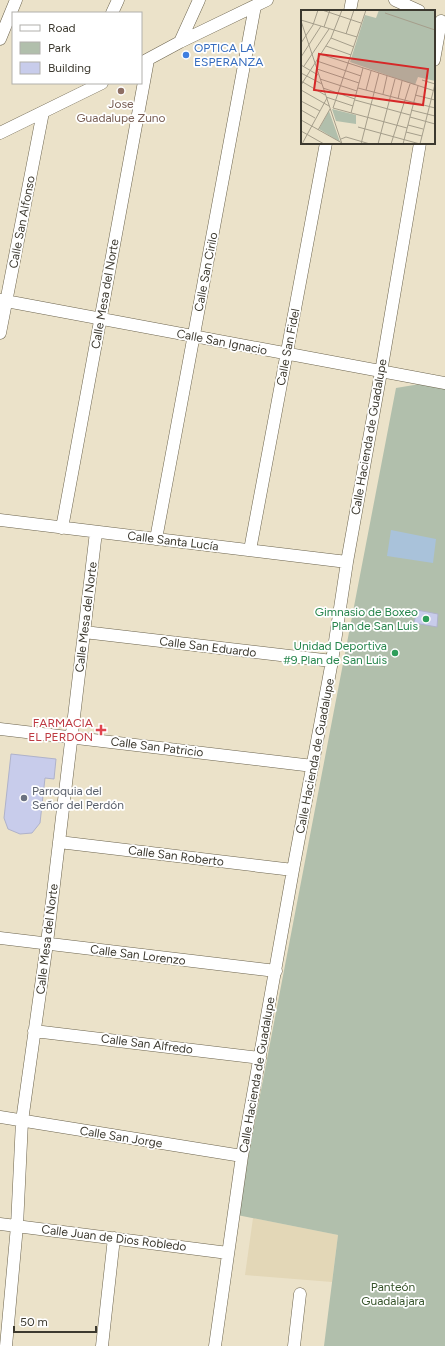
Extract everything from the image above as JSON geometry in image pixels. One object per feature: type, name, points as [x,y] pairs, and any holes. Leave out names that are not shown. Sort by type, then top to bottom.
[{"type":"street","points":[[0,39],[16,0]]},
{"type":"street","points":[[112,12],[118,0]]},
{"type":"street","points":[[180,42],[199,0]]},
{"type":"street","points":[[145,62],[180,42],[267,0]]},
{"type":"street","points":[[350,10],[352,0]]},
{"type":"street","points":[[395,0],[417,10]]},
{"type":"street","name":"Calle San Cirilo","points":[[156,539],[255,6]]},
{"type":"street","points":[[435,53],[440,20]]},
{"type":"street","name":"Calle Mesa del Norte","points":[[142,79],[145,62]]},
{"type":"street","points":[[0,133],[43,112],[83,88],[98,84]]},
{"type":"street","name":"Calle Mesa del Norte","points":[[62,528],[141,84]]},
{"type":"street","name":"Calle San Alfonso","points":[[0,333],[3,301],[43,112]]},
{"type":"street","name":"Calle San Fidel","points":[[250,550],[326,144]]},
{"type":"street","name":"Calle Hacienda de Guadalupe","points":[[215,1346],[242,1156],[332,662],[346,562],[381,372],[420,144]]},
{"type":"street","name":"Calle San Ignacio","points":[[3,301],[445,383]]},
{"type":"street","name":"Calle Santa Lucía","points":[[0,520],[346,562]]},
{"type":"street","name":"Calle Mesa del Norte","points":[[6,1346],[17,1226],[22,1121],[47,943],[96,532]]},
{"type":"street","name":"Calle San Eduardo","points":[[84,632],[332,662]]},
{"type":"street","name":"Calle San Patricio","points":[[0,729],[313,766]]},
{"type":"street","name":"Calle San Roberto","points":[[59,842],[293,870]]},
{"type":"street","name":"Calle San Lorenzo","points":[[0,938],[276,971]]},
{"type":"street","name":"Calle San Alfredo","points":[[34,1031],[260,1058]]},
{"type":"street","name":"Calle San Jorge","points":[[0,1117],[242,1156]]},
{"type":"street","name":"Calle Juan de Dios Robledo","points":[[0,1224],[228,1253]]},
{"type":"street","points":[[102,1346],[114,1238]]},
{"type":"street","points":[[294,1346],[300,1294]]},
{"type":"shaded area","points":[[253,1218],[338,1235],[332,1282],[245,1275]]},
{"type":"green space","name":"Unidad Deportiva #9 Plan de San Luis","points":[[420,384],[445,389],[445,1346],[324,1346],[338,1235],[237,1215],[396,388]]},
{"type":"water","points":[[391,530],[436,539],[433,563],[387,556]]},
{"type":"building","name":"Gimnasio de Boxeo Plan de San Luis","points":[[417,610],[438,614],[437,627],[414,623]]},
{"type":"building","name":"Parroquia del Señor del Perdón","points":[[11,754],[56,759],[54,779],[45,778],[40,823],[32,833],[20,834],[8,829],[4,818]]},
{"type":"place","name":"OPTICA LA ESPERANZA","points":[[186,55]]},
{"type":"place","name":"Jose Guadalupe Zuno","points":[[121,91]]},
{"type":"place","name":"Gimnasio de Boxeo Plan de San Luis","points":[[426,619]]},
{"type":"place","name":"Unidad Deportiva #9 Plan de San Luis","points":[[395,653]]},
{"type":"place","name":"FARMACIA EL PERDON","points":[[101,730]]},
{"type":"place","name":"Parroquia del Señor del Perdón","points":[[24,798]]},
{"type":"park label","name":"Panteón Guadalajara","points":[[393,1294]]}]
